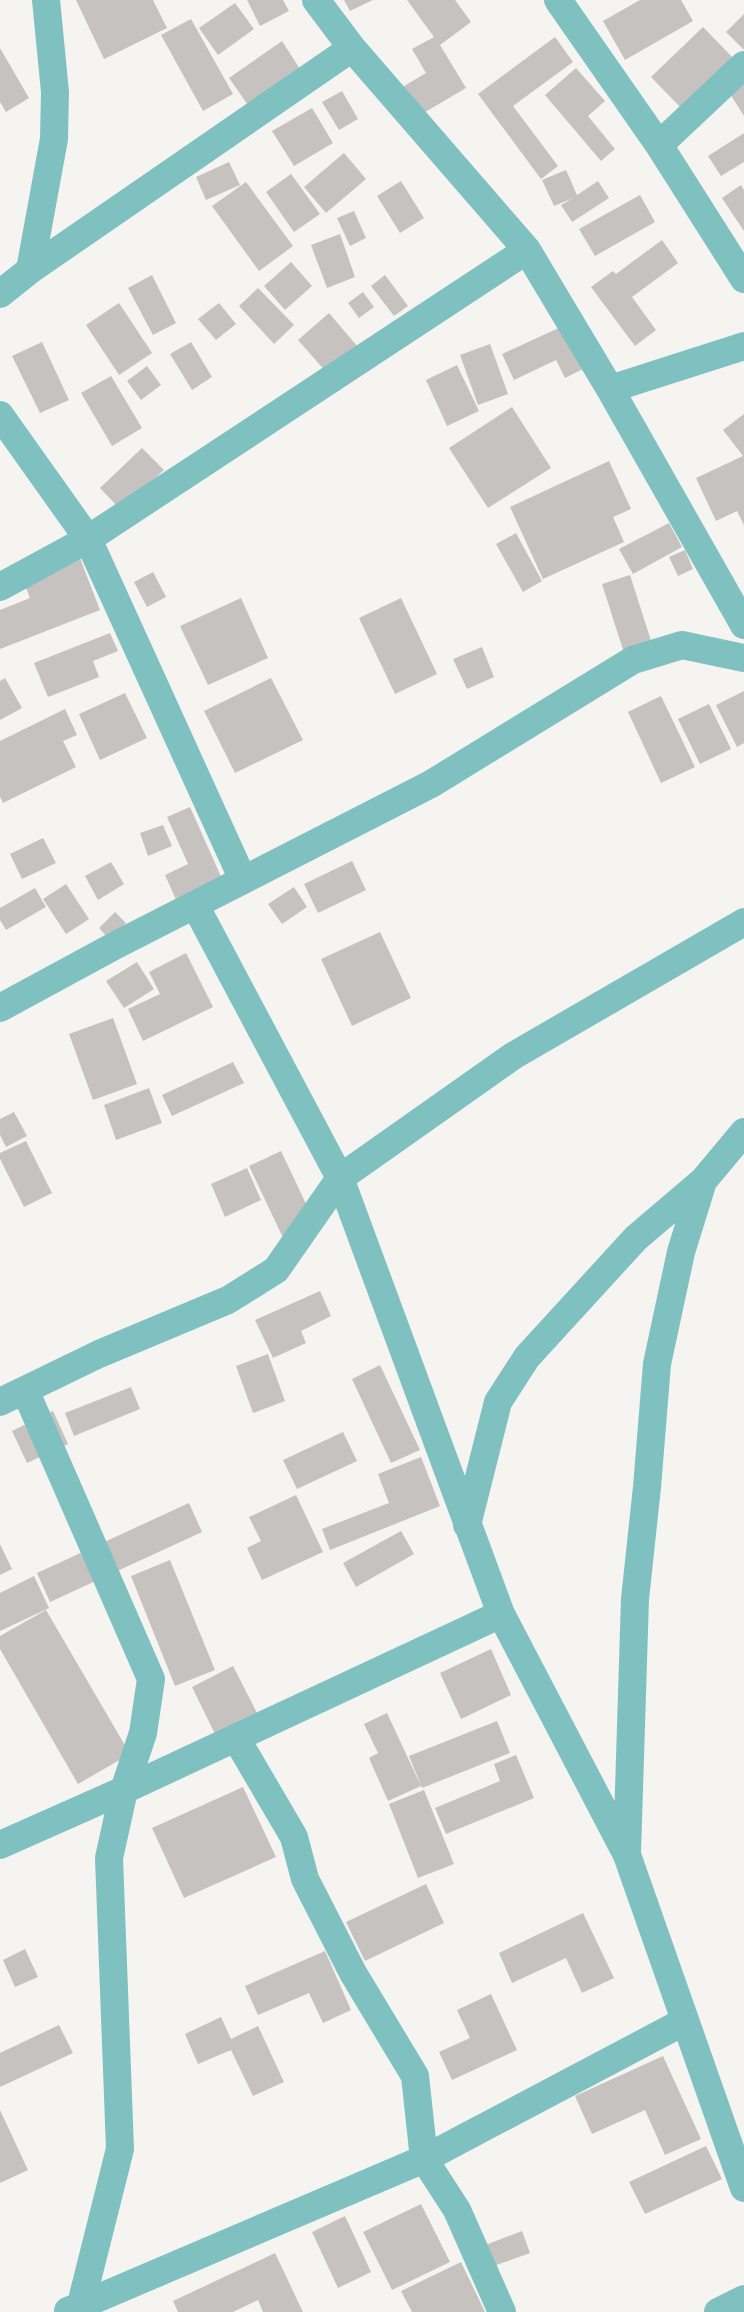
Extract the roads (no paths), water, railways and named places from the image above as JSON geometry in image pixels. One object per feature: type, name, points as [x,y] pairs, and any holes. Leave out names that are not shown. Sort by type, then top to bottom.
[{"type":"street","points":[[30,270],[54,139],[55,92],[46,0]]},
{"type":"street","points":[[316,0],[352,48],[527,250],[610,389],[744,626]]},
{"type":"street","points":[[558,0],[659,145],[744,279]]},
{"type":"street","points":[[0,294],[30,270],[352,48]]},
{"type":"street","points":[[659,145],[744,65]]},
{"type":"street","points":[[0,587],[88,539],[527,250]]},
{"type":"street","points":[[610,389],[744,346]]},
{"type":"street","points":[[0,415],[88,539],[243,880]]},
{"type":"street","points":[[0,1008],[195,904],[431,784],[633,660],[682,645],[744,658]]},
{"type":"street","points":[[195,904],[340,1178],[467,1525],[502,1614],[627,1855],[744,2188]]},
{"type":"street","points":[[0,1402],[99,1354],[228,1300],[276,1270],[340,1178],[513,1056],[744,922]]},
{"type":"street","points":[[467,1525],[498,1402],[527,1357],[636,1238],[703,1181],[744,1132]]},
{"type":"street","points":[[627,1855],[635,1599],[647,1487],[657,1364],[681,1252],[703,1181]]},
{"type":"street","points":[[25,1390],[151,1679],[143,1733],[124,1790],[109,1858],[120,2149],[75,2310]]},
{"type":"street","points":[[0,1845],[124,1790],[502,1614]]},
{"type":"street","points":[[236,1738],[294,1837],[305,1879],[353,1973],[414,2076],[424,2159],[456,2210],[502,2312]]},
{"type":"street","points":[[75,2310],[424,2159],[685,2021]]},
{"type":"street","points":[[718,2312],[744,2298]]}]
